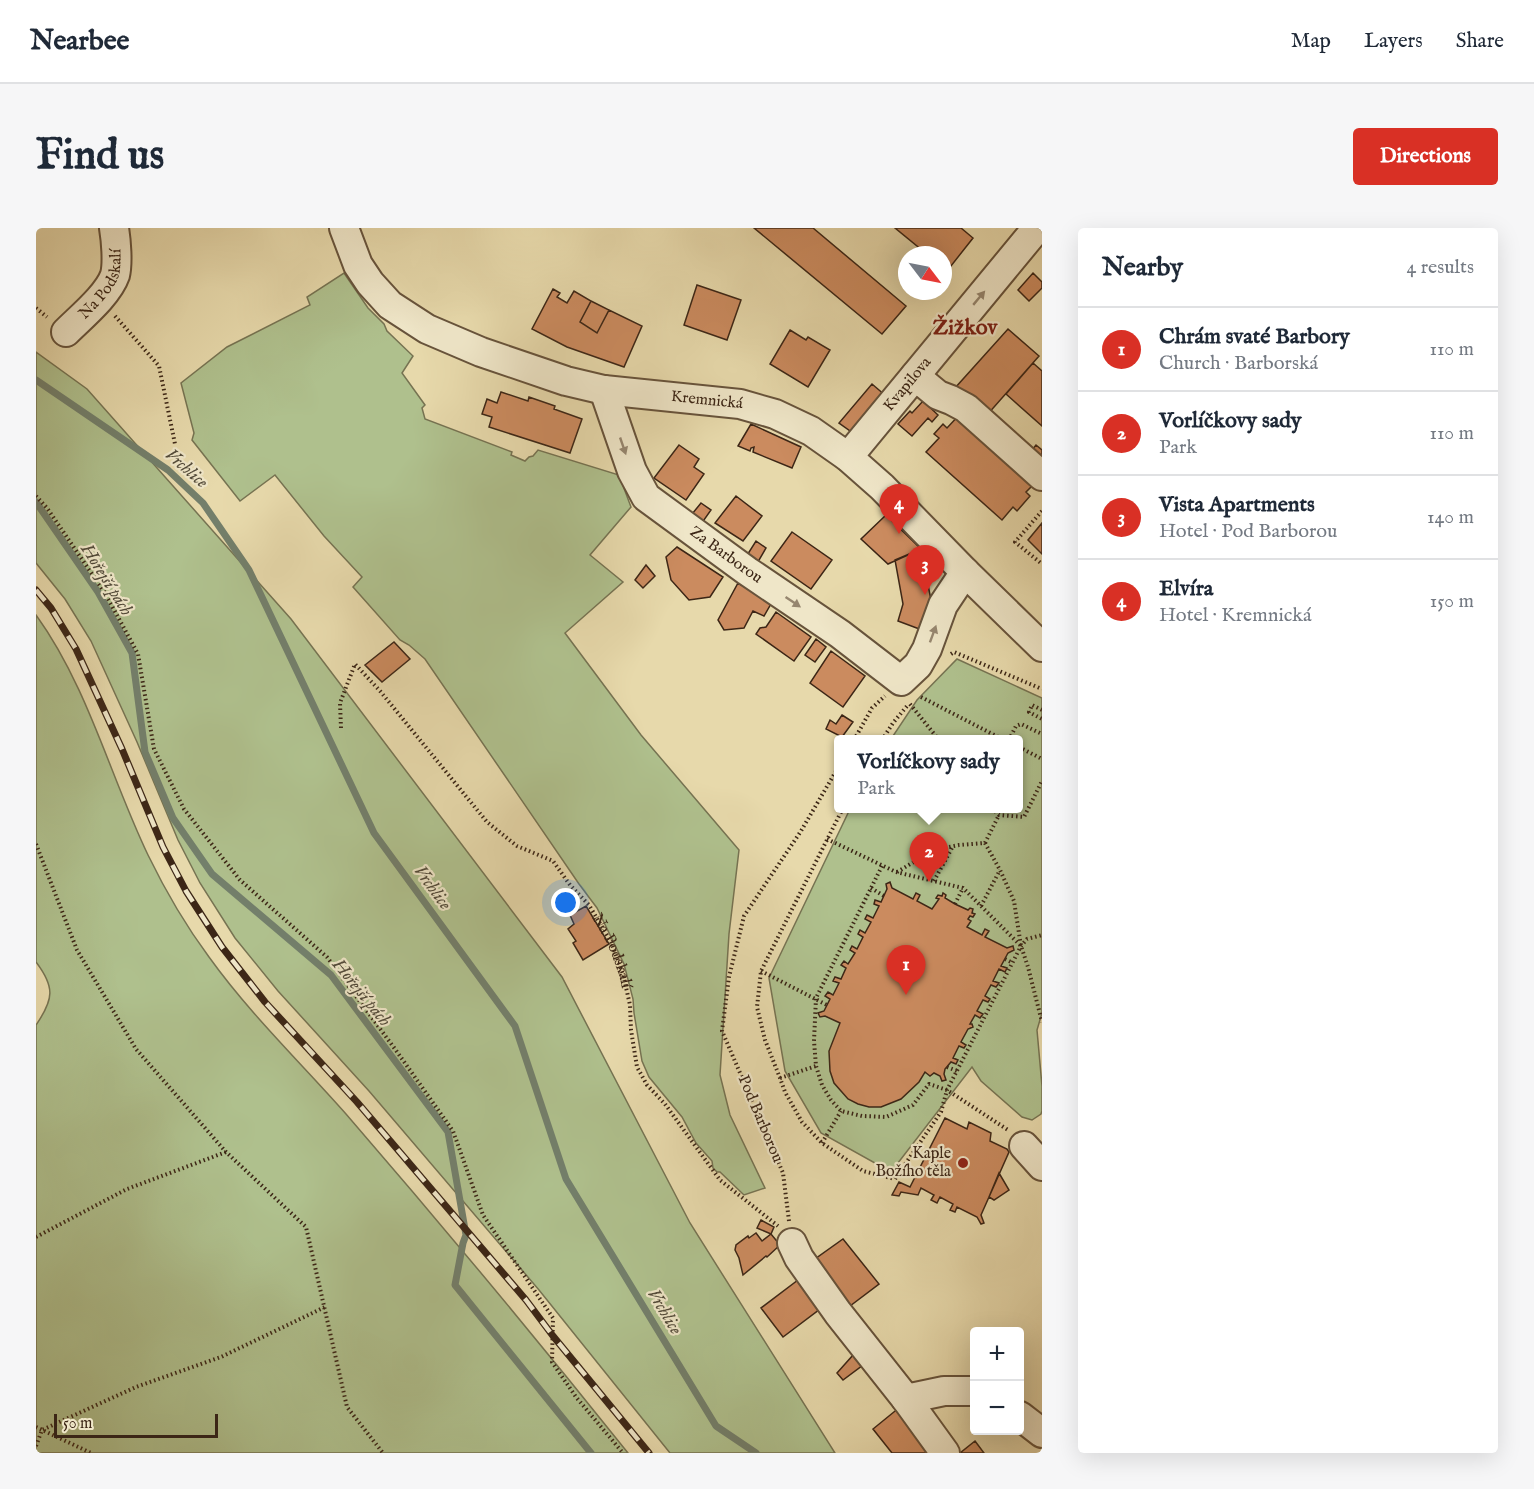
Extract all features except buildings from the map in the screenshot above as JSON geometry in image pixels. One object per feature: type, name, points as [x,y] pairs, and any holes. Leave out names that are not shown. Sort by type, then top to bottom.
[{"type":"street","name":"Na Podskalí","points":[[66,332],[99,299],[114,278],[116,269],[114,228]]},
{"type":"street","name":"Kremnická","points":[[344,228],[358,265],[370,283],[390,305],[427,330],[555,378],[604,390],[740,404],[792,420],[812,431],[848,457],[882,487],[1042,646]]},
{"type":"street","name":"Kvapilova","points":[[848,457],[1037,228]]},
{"type":"street","points":[[915,376],[938,395],[966,408],[1042,476]]},
{"type":"street","name":"Za Barborou","points":[[604,390],[632,471],[646,497],[747,571],[840,634],[905,691]]},
{"type":"street","points":[[905,691],[927,649],[943,605],[965,572]]},
{"type":"street","points":[[792,1243],[799,1258],[838,1313],[945,1453]]},
{"type":"street","points":[[906,1400],[944,1391],[970,1391]]},
{"type":"street","points":[[1024,1419],[1042,1432]]},
{"type":"path","points":[[99,299],[159,366],[175,444]]},
{"type":"path","points":[[36,496],[47,508],[105,593],[138,654],[154,748],[184,809],[240,880],[327,957],[453,1131],[483,1215],[553,1318],[552,1362],[576,1397],[623,1453]]},
{"type":"path","points":[[1042,511],[1015,542],[1042,564]]},
{"type":"path","points":[[945,657],[954,652],[1042,689]]},
{"type":"path","name":"Na Podskalí","points":[[341,728],[340,703],[355,664],[380,691],[487,822],[517,846],[553,861],[570,885],[589,905],[611,942],[623,974],[630,1005],[637,1068],[647,1085],[665,1104],[720,1180],[776,1223],[792,1243]]},
{"type":"path","points":[[857,735],[872,708],[905,691]]},
{"type":"path","points":[[885,735],[893,723],[905,691]]},
{"type":"path","points":[[905,691],[936,735]]},
{"type":"path","points":[[905,691],[994,735]]},
{"type":"path","points":[[1042,710],[1032,705],[1029,712],[1042,719]]},
{"type":"path","points":[[1012,735],[1016,726],[1021,724],[1042,732]]},
{"type":"path","points":[[1023,749],[1042,759]]},
{"type":"path","name":"Pod Barborou","points":[[792,1243],[783,1173],[722,1031],[729,977],[744,916],[801,831],[834,775]]},
{"type":"path","points":[[985,843],[999,815],[1024,817],[1042,781]]},
{"type":"path","points":[[840,813],[761,971],[757,1007],[765,1040],[785,1092],[802,1122],[822,1143],[863,1171],[896,1179],[940,1112],[947,1090],[1021,946],[1027,939],[1042,935]]},
{"type":"path","points":[[827,839],[896,872],[963,888],[1021,946]]},
{"type":"path","points":[[896,872],[934,850],[985,843]]},
{"type":"path","points":[[985,843],[1014,901],[1021,946],[1042,1022]]},
{"type":"path","points":[[36,844],[77,950],[136,1049],[226,1152],[306,1227],[347,1407],[383,1453]]},
{"type":"path","points":[[934,881],[954,846]]},
{"type":"path","points":[[882,866],[816,998],[814,1041],[816,1066],[822,1085],[840,1111],[862,1116],[886,1117],[913,1105],[929,1084],[947,1090],[1007,1130],[1033,1156]]},
{"type":"path","points":[[981,906],[1000,870]]},
{"type":"path","points":[[871,888],[884,896]]},
{"type":"path","points":[[955,904],[963,888]]},
{"type":"path","points":[[1005,959],[1012,963]]},
{"type":"path","points":[[761,971],[827,1005]]},
{"type":"path","points":[[780,1078],[816,1066]]},
{"type":"path","points":[[947,1067],[957,1071]]},
{"type":"path","points":[[822,1143],[840,1111]]},
{"type":"path","points":[[36,1238],[127,1189],[226,1152]]},
{"type":"path","points":[[36,1446],[42,1430],[136,1387],[222,1357],[325,1307]]},
{"type":"path","points":[[36,1427],[91,1453]]},
{"type":"green space","points":[[344,273],[387,331],[413,356],[402,373],[425,405],[422,408],[425,419],[512,452],[511,455],[525,461],[538,450],[619,475],[631,507],[590,555],[623,582],[565,633],[641,735],[739,850],[729,934],[720,1075],[730,1115],[765,1188],[744,1195],[720,1172],[717,1172],[713,1168],[712,1161],[696,1143],[682,1117],[649,1077],[642,1061],[633,999],[624,964],[597,908],[425,659],[400,640],[353,587],[362,577],[324,536],[275,475],[240,501],[192,440],[194,433],[181,383],[227,347],[310,305],[307,297]]},
{"type":"green space","points":[[36,352],[87,389],[291,619],[562,977],[690,1223],[835,1453],[670,1453],[539,1290],[369,1091],[278,991],[235,938],[200,883],[178,840],[91,641],[65,599],[36,563]]},
{"type":"green space","points":[[36,615],[70,672],[84,702],[148,855],[176,908],[200,945],[241,998],[346,1114],[524,1324],[628,1453],[36,1453],[36,1025],[46,1008],[50,993],[47,979],[36,962]]},
{"type":"green space","points":[[957,659],[1042,698],[1042,1013],[1037,1030],[1042,1111],[1032,1120],[1022,1117],[981,1081],[972,1067],[891,1172],[821,1133],[785,1071],[769,978],[848,813],[1023,813],[1023,735],[894,735],[917,700]]},
{"type":"waterway","name":"Vrchlice","points":[[36,380],[168,470],[203,503],[249,570],[374,833],[515,1026],[566,1179],[716,1426],[756,1453]]},
{"type":"waterway","name":"Hořejší pách","points":[[36,502],[98,592],[132,653],[145,752],[173,818],[212,874],[331,975],[448,1132],[466,1235],[455,1285],[591,1453]]},
{"type":"railway","points":[[36,590],[51,608],[76,649],[122,749],[163,847],[186,891],[222,947],[265,1002],[357,1102],[526,1300],[649,1453]]},
{"type":"place","name":"Elvíra","points":[[899,534]]},
{"type":"place","name":"Vista Apartments","points":[[925,595]]},
{"type":"place","name":"Vorlíčkovy sady","points":[[929,882]]},
{"type":"place","name":"Chrám svaté Barbory","points":[[906,995]]},
{"type":"place","name":"Kaple Božího těla","points":[[963,1163]]},
{"type":"district","name":"Žižkov","points":[[965,328]]}]
